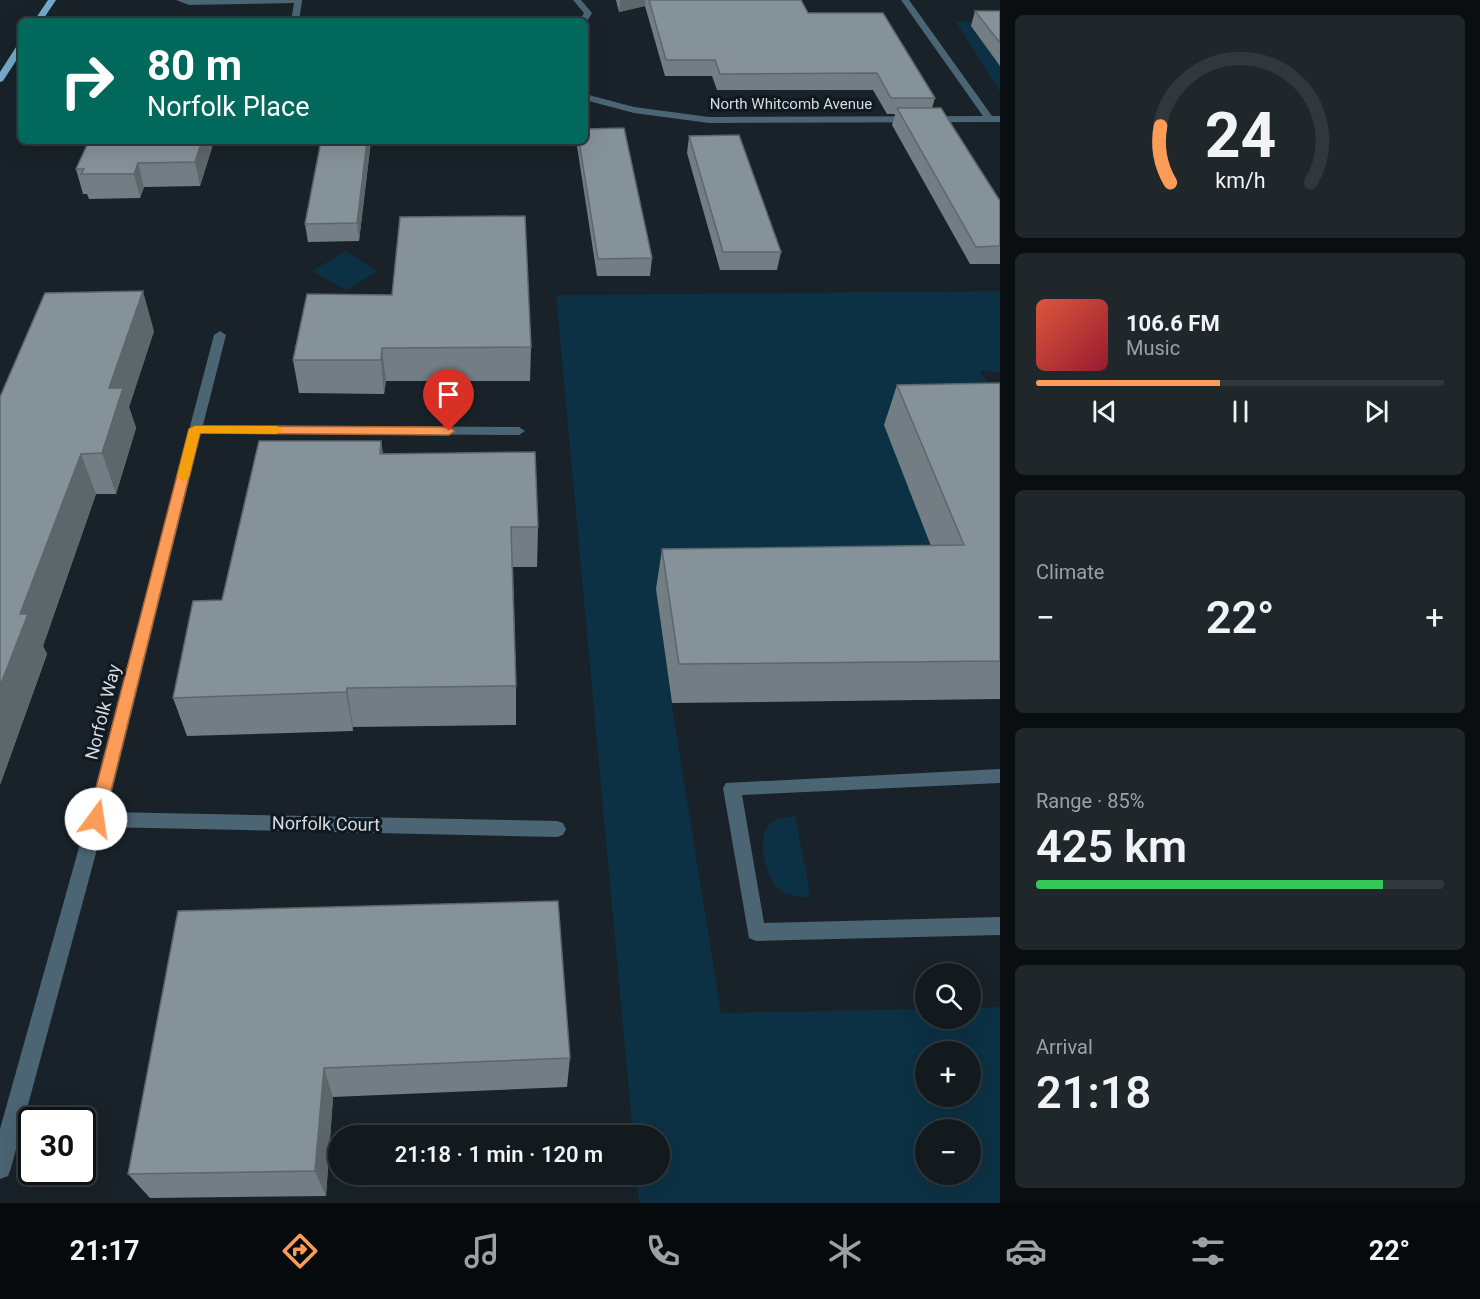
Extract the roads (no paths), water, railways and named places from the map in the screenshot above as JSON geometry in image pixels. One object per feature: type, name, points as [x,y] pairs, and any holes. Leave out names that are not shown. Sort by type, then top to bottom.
[{"type":"main road","points":[[40,18],[52,0]]},
{"type":"main road","points":[[0,79],[18,51]]},
{"type":"street","points":[[180,0],[189,3],[298,0],[295,18]]},
{"type":"street","points":[[577,0],[588,13],[585,18]]},
{"type":"street","points":[[905,0],[989,119]]},
{"type":"street","name":"North Whitcomb Avenue","points":[[588,97],[634,110],[709,120],[1000,119]]},
{"type":"street","name":"Norfolk Way","points":[[0,1168],[96,819],[220,335]]},
{"type":"street","points":[[195,429],[519,431]]},
{"type":"street","points":[[1000,776],[732,788],[756,932],[1000,926]]},
{"type":"street","name":"Norfolk Court","points":[[96,819],[556,829]]}]
